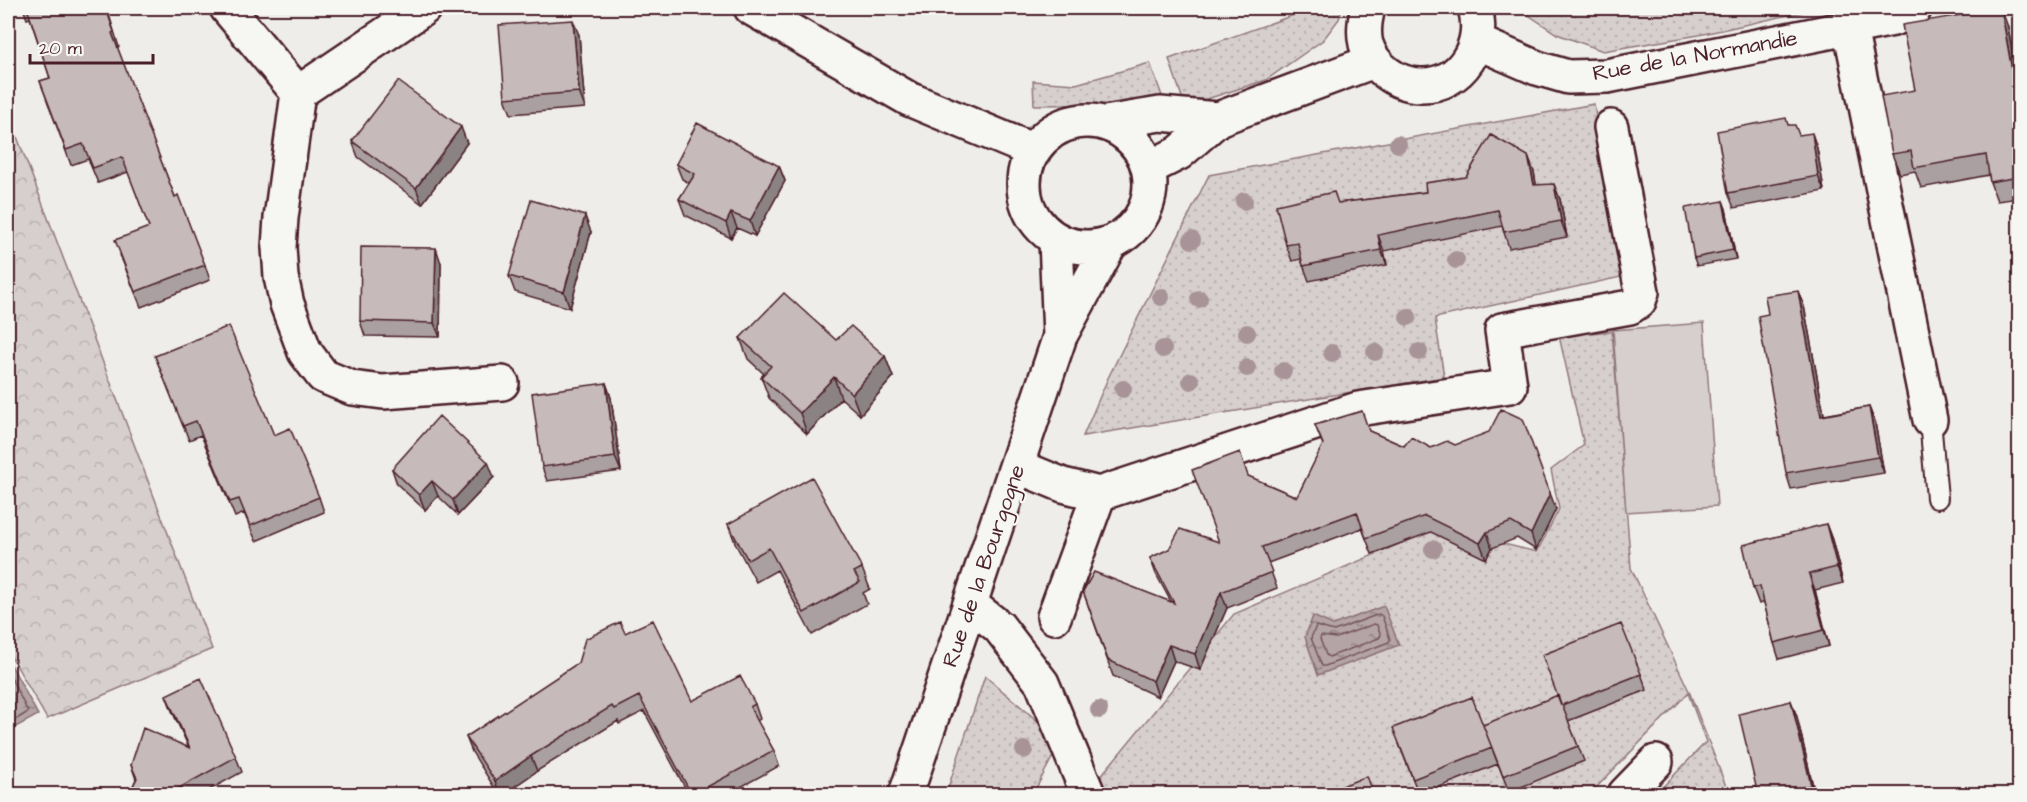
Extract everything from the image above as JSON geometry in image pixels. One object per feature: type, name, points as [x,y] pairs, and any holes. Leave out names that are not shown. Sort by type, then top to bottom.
[{"type":"street","points":[[227,8],[298,93],[279,247],[281,277],[287,304],[305,352],[323,376],[352,388],[383,392],[502,383]]},
{"type":"street","points":[[298,93],[424,8]]},
{"type":"street","points":[[751,8],[909,99],[1034,151]]},
{"type":"street","points":[[1368,8],[1364,26],[1366,44],[1374,61],[1387,74],[1404,83],[1422,86],[1440,82],[1457,73],[1469,59],[1477,42],[1479,26],[1475,8]]},
{"type":"street","name":"Rue de la Normandie","points":[[1477,42],[1537,68],[1568,77],[1607,76],[1893,19],[1915,8]]},
{"type":"street","points":[[1850,28],[1930,420]]},
{"type":"street","points":[[1149,168],[1179,153],[1218,119],[1374,61]]},
{"type":"street","points":[[1105,123],[1125,133],[1140,148],[1149,168],[1151,186],[1148,204],[1139,221],[1127,235],[1110,244],[1091,248],[1073,246],[1056,240],[1044,231],[1028,208],[1024,194],[1024,175],[1030,156],[1041,140],[1065,126],[1089,121],[1105,123],[1160,114],[1218,119]]},
{"type":"street","points":[[1017,466],[1063,485],[1100,494],[1358,408],[1510,386],[1502,330],[1630,307],[1639,301],[1642,292],[1611,127]]},
{"type":"street","name":"Rue de la Bourgogne","points":[[1056,240],[1060,336]]},
{"type":"street","name":"Rue de la Bourgogne","points":[[906,795],[1060,336],[1110,244]]},
{"type":"street","points":[[1054,617],[1100,494]]},
{"type":"street","points":[[971,605],[999,627],[1042,683],[1088,795]]},
{"type":"street","points":[[1625,795],[1656,762]]},
{"type":"lane","points":[[1930,420],[1937,498]]},
{"type":"green space","points":[[1304,8],[1342,8],[1339,19],[1323,40],[1266,80],[1185,106],[1169,59],[1291,16]]},
{"type":"green space","points":[[1522,8],[1821,8],[1699,35],[1603,51],[1557,34],[1524,12]]},
{"type":"green space","points":[[1150,63],[1165,104],[1034,105],[1033,81],[1076,84]]},
{"type":"green space","points":[[1594,104],[1621,277],[1435,318],[1444,377],[1083,436],[1108,378],[1209,175]]},
{"type":"green space","points":[[8,113],[212,649],[47,719],[12,658],[8,656]]},
{"type":"green space","points":[[1704,323],[1717,506],[1626,512],[1613,330]]},
{"type":"green space","points":[[1612,331],[1631,568],[1689,691],[1729,794],[1656,794],[1706,742],[1688,693],[1590,794],[1107,794],[1100,777],[1234,614],[1437,528],[1537,552],[1559,509],[1551,470],[1584,445],[1559,336]]},
{"type":"green space","points":[[985,676],[1061,741],[1033,794],[946,794]]},
{"type":"water","points":[[1384,606],[1399,645],[1318,675],[1305,637],[1313,616],[1333,625]]},
{"type":"water","points":[[9,661],[38,715],[12,729],[8,721]]},
{"type":"building","points":[[27,8],[106,8],[114,32],[112,33],[175,197],[178,195],[205,265],[135,292],[115,240],[149,227],[122,157],[93,168],[83,144],[66,150],[40,81],[50,78]]},
{"type":"building","points":[[2001,8],[2014,82],[2019,81],[2019,177],[1990,182],[1986,155],[1914,168],[1911,151],[1892,154],[1881,96],[1915,90],[1902,25]]},
{"type":"building","points":[[573,20],[579,92],[505,98],[499,25]]},
{"type":"building","points":[[398,81],[461,127],[416,188],[352,141]]},
{"type":"building","points":[[1786,118],[1788,125],[1795,125],[1799,135],[1812,133],[1818,176],[1728,193],[1717,131]]},
{"type":"building","points":[[697,123],[779,166],[750,221],[731,213],[726,223],[679,199],[695,174],[676,164]]},
{"type":"building","points":[[1491,135],[1528,156],[1534,185],[1554,184],[1561,221],[1504,232],[1498,210],[1378,235],[1381,250],[1303,266],[1298,243],[1286,245],[1276,205],[1334,192],[1338,203],[1426,192],[1425,183],[1466,177]]},
{"type":"building","points":[[531,200],[585,216],[564,292],[509,276]]},
{"type":"building","points":[[1723,201],[1733,250],[1694,258],[1685,208]]},
{"type":"building","points":[[361,247],[436,248],[434,323],[360,321]]},
{"type":"building","points":[[1798,291],[1821,416],[1869,407],[1878,457],[1786,473],[1758,316],[1768,314],[1765,296]]},
{"type":"building","points":[[784,293],[836,340],[851,326],[885,356],[852,394],[834,377],[800,413],[761,377],[771,366],[740,338]]},
{"type":"building","points":[[229,326],[274,435],[290,428],[319,497],[250,526],[239,499],[230,502],[196,421],[183,426],[155,356]]},
{"type":"building","points":[[606,383],[615,457],[542,467],[532,393]]},
{"type":"building","points":[[1501,409],[1523,419],[1550,493],[1531,534],[1511,522],[1487,532],[1480,543],[1425,516],[1366,538],[1357,512],[1262,547],[1272,572],[1221,592],[1195,654],[1169,645],[1153,681],[1108,660],[1083,591],[1094,572],[1174,603],[1150,558],[1169,549],[1180,529],[1219,542],[1192,470],[1240,452],[1248,476],[1297,497],[1323,444],[1315,425],[1362,411],[1369,431],[1404,446],[1411,437],[1431,448],[1447,441],[1455,445],[1489,432]]},
{"type":"building","points":[[439,416],[488,462],[453,500],[432,481],[419,495],[392,469]]},
{"type":"building","points":[[812,477],[862,568],[854,572],[860,582],[804,613],[769,548],[748,560],[728,524]]},
{"type":"building","points":[[1826,524],[1837,567],[1809,574],[1824,630],[1774,643],[1760,586],[1753,588],[1743,545]]},
{"type":"building","points":[[653,620],[692,701],[740,676],[755,704],[750,707],[774,751],[692,795],[639,696],[614,709],[612,706],[495,781],[466,737],[578,663],[585,639],[620,622],[625,633]]},
{"type":"building","points":[[1621,624],[1641,674],[1562,705],[1578,746],[1503,776],[1483,725],[1557,695],[1542,655]]},
{"type":"building","points":[[201,678],[236,757],[179,788],[176,795],[135,795],[132,788],[137,778],[131,765],[143,728],[190,748],[166,695]]},
{"type":"building","points":[[1472,697],[1492,748],[1413,779],[1393,728]]},
{"type":"building","points":[[1791,701],[1811,785],[1775,795],[1758,795],[1739,714]]},
{"type":"building","points":[[1367,776],[1374,795],[1320,795]]}]
